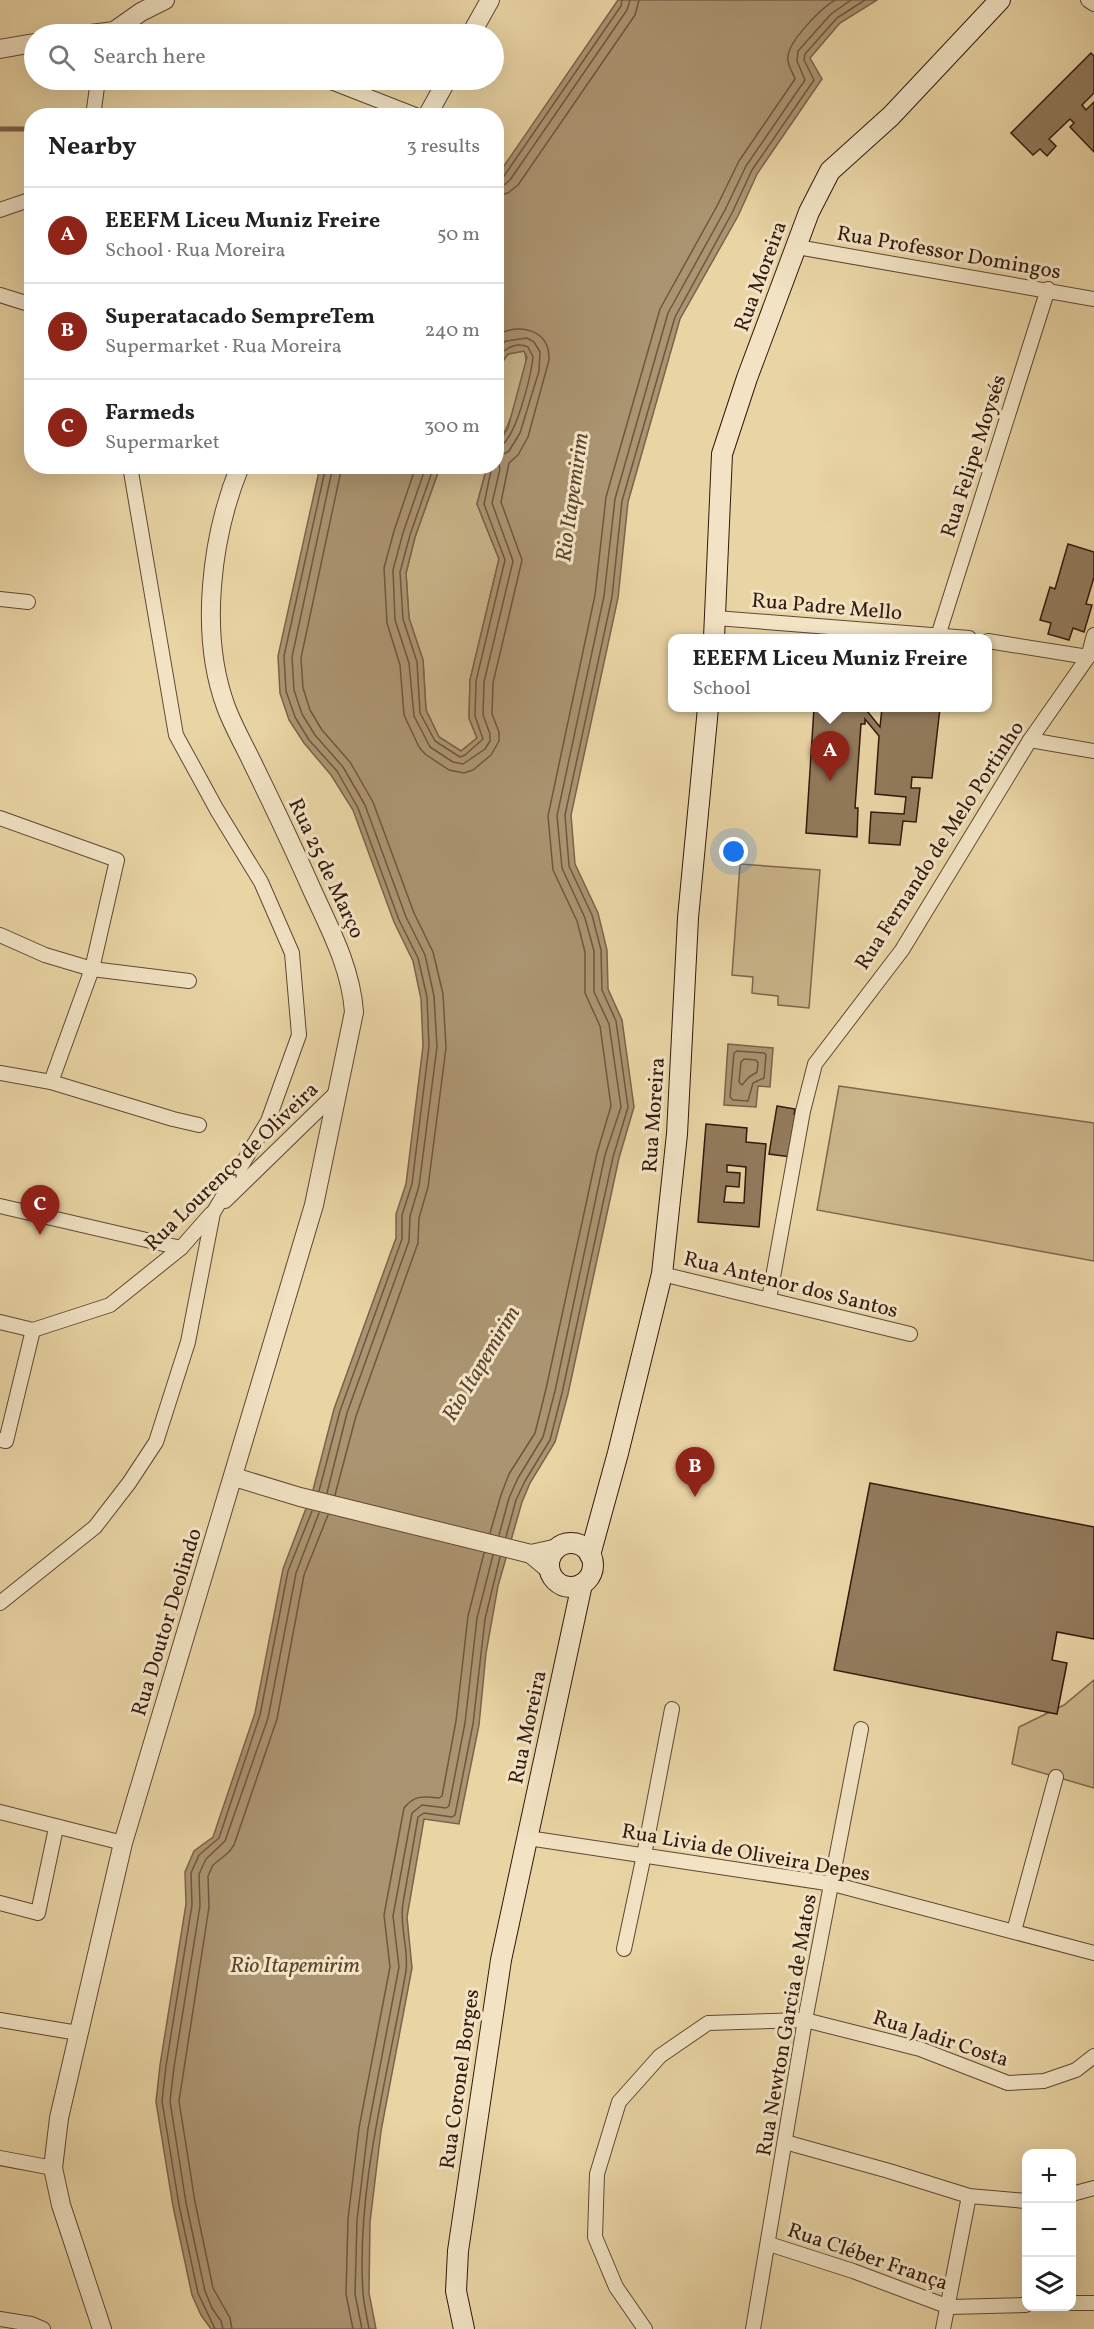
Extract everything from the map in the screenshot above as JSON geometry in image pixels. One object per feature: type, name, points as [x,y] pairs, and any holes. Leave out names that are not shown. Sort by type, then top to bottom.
[{"type":"main road","name":"Rua Moreira","points":[[714,634],[722,454],[747,378],[809,212],[830,171],[891,116],[1000,0]]},
{"type":"main road","name":"Rua Moreira","points":[[590,1555],[662,1274],[677,1134],[688,918],[708,712]]},
{"type":"main road","points":[[563,1545],[579,1544],[593,1560],[593,1571],[588,1580],[582,1584],[568,1587],[554,1576],[549,1564],[552,1554],[563,1545],[600,1519]]},
{"type":"main road","name":"Rua Moreira","points":[[554,1576],[572,1627]]},
{"type":"main road","name":"Rua Moreira","points":[[528,1838],[582,1584]]},
{"type":"main road","name":"Rua Coronel Borges","points":[[464,2329],[456,2291],[458,2251],[501,1960],[528,1838]]},
{"type":"street","points":[[125,24],[141,12],[165,0]]},
{"type":"street","points":[[477,24],[490,0]]},
{"type":"street","points":[[1088,0],[1094,4]]},
{"type":"street","points":[[4,45],[24,44]]},
{"type":"street","points":[[94,108],[97,90]]},
{"type":"street","points":[[352,90],[398,108]]},
{"type":"street","points":[[431,108],[441,90]]},
{"type":"street","points":[[0,210],[24,202]]},
{"type":"street","name":"Rua Professor Domingos","points":[[797,247],[1048,289],[1094,299]]},
{"type":"street","name":"Rua Felipe Moysés","points":[[939,634],[1048,289]]},
{"type":"street","points":[[0,295],[24,302]]},
{"type":"street","points":[[0,1603],[94,1527],[129,1484],[156,1442],[188,1341],[213,1213],[268,1121],[299,1035],[292,952],[261,882],[217,810],[176,735],[131,474]]},
{"type":"street","name":"Rua 25 de Março","points":[[237,474],[222,521],[214,573],[210,621],[216,672],[226,707],[310,883],[342,956],[352,991],[354,1012],[338,1091]]},
{"type":"street","points":[[0,599],[28,602]]},
{"type":"street","name":"Rua Padre Mello","points":[[716,618],[913,634]]},
{"type":"street","name":"Rua Fernando de Melo Portinho","points":[[769,1299],[803,1111],[815,1064],[902,950],[1030,740],[1088,657],[1094,635]]},
{"type":"street","points":[[992,642],[1088,657]]},
{"type":"street","points":[[1030,740],[1094,751]]},
{"type":"street","points":[[0,818],[117,860],[92,969],[51,1082]]},
{"type":"street","points":[[0,935],[45,956],[92,969],[189,981]]},
{"type":"street","points":[[0,1073],[51,1082],[199,1125]]},
{"type":"street","name":"Rua Lourenço de Oliveira","points":[[33,1330],[110,1305],[181,1248],[213,1213],[338,1091]]},
{"type":"street","name":"Rua Doutor Deolindo","points":[[102,2329],[61,2205],[53,2168],[59,2118],[123,1843],[314,1205],[338,1091]]},
{"type":"street","points":[[0,1206],[181,1248]]},
{"type":"street","name":"Rua Antenor dos Santos","points":[[662,1274],[910,1334]]},
{"type":"street","points":[[0,1322],[33,1330],[3,1440]]},
{"type":"street","points":[[234,1477],[300,1497],[526,1552],[563,1545]]},
{"type":"street","points":[[526,1552],[554,1576]]},
{"type":"street","points":[[624,1949],[672,1709]]},
{"type":"street","name":"Rua Newton Garcia de Matos","points":[[753,2329],[805,2020],[861,1729]]},
{"type":"street","points":[[1014,1931],[1056,1777]]},
{"type":"street","points":[[0,1812],[123,1843]]},
{"type":"street","points":[[0,1903],[38,1913],[56,1827]]},
{"type":"street","name":"Rua Livia de Oliveira Depes","points":[[528,1838],[833,1884],[1094,1953]]},
{"type":"street","points":[[0,2020],[78,2033]]},
{"type":"street","name":"Rua Jadir Costa","points":[[645,2329],[616,2287],[595,2237],[597,2174],[619,2102],[660,2056],[708,2023],[805,2020],[920,2049],[1008,2083],[1044,2081],[1076,2070],[1094,2056]]},
{"type":"street","points":[[786,2142],[969,2196],[1022,2201]]},
{"type":"street","points":[[0,2158],[53,2168]]},
{"type":"street","points":[[1076,2193],[1094,2188]]},
{"type":"street","points":[[943,2329],[969,2196]]},
{"type":"street","name":"Rua Cléber França","points":[[769,2244],[853,2271],[949,2307],[1022,2305]]},
{"type":"street","points":[[1076,2303],[1094,2303]]},
{"type":"street","points":[[0,2319],[34,2327]]},
{"type":"shaded area","points":[[524,351],[526,359],[522,384],[504,433],[504,360],[508,354]]},
{"type":"shaded area","points":[[438,474],[485,474],[477,504],[499,559],[470,680],[469,718],[477,738],[461,751],[439,737],[426,710],[423,660],[409,619],[406,573],[415,537]]},
{"type":"shaded area","points":[[740,864],[820,870],[809,1008],[778,1005],[778,996],[752,993],[753,977],[732,975]]},
{"type":"shaded area","points":[[839,1086],[1094,1123],[1094,1261],[817,1210]]},
{"type":"shaded area","points":[[1094,1680],[1094,1788],[1012,1764],[1019,1727],[1064,1705]]},
{"type":"water","name":"Rio Itapemirim","points":[[618,0],[877,0],[840,23],[810,58],[822,79],[757,174],[738,216],[680,319],[628,502],[618,598],[571,815],[575,864],[598,913],[607,950],[608,989],[622,1020],[634,1107],[619,1158],[568,1394],[555,1442],[530,1483],[522,1502],[498,1586],[486,1653],[479,1725],[459,1824],[424,1819],[407,1917],[412,1968],[381,2131],[370,2222],[369,2293],[376,2329],[211,2329],[201,2315],[192,2295],[173,2206],[156,2102],[186,1904],[185,1872],[194,1851],[213,1837],[255,1713],[283,1569],[313,1490],[334,1409],[396,1238],[396,1214],[406,1184],[423,1046],[421,999],[413,961],[394,922],[353,810],[331,775],[304,743],[289,720],[280,693],[278,656],[318,474],[438,474],[415,537],[406,573],[409,618],[423,660],[426,710],[439,737],[461,751],[477,738],[469,718],[470,680],[499,559],[477,504],[485,474],[504,474],[504,435],[508,428],[527,357],[524,351],[508,354],[504,359],[504,166]]},
{"type":"water","points":[[728,1044],[773,1048],[770,1087],[758,1086],[756,1107],[724,1105]]},
{"type":"building","points":[[1091,53],[1094,56],[1094,93],[1082,105],[1086,110],[1094,102],[1094,152],[1070,127],[1074,123],[1070,119],[1049,139],[1056,146],[1047,156],[1040,149],[1033,155],[1011,133]]},
{"type":"building","points":[[1068,544],[1094,552],[1094,577],[1086,604],[1092,605],[1084,632],[1073,628],[1069,640],[1048,634],[1051,623],[1040,620],[1050,587],[1055,589]]},
{"type":"building","points":[[814,712],[868,712],[880,727],[882,712],[940,712],[932,778],[912,777],[911,788],[920,788],[916,822],[903,821],[900,845],[869,843],[871,812],[904,814],[906,797],[875,794],[879,736],[865,719],[865,724],[861,724],[855,808],[858,808],[857,837],[806,833]]},
{"type":"building","points":[[777,1106],[795,1109],[794,1114],[797,1115],[791,1157],[769,1154]]},
{"type":"building","points":[[706,1124],[747,1128],[746,1142],[766,1144],[759,1227],[698,1222]],"holes":[[[727,1165],[746,1167],[744,1203],[724,1202],[726,1186],[739,1187],[740,1173],[727,1172]]]},
{"type":"building","points":[[870,1483],[1094,1527],[1094,1639],[1057,1632],[1052,1660],[1067,1663],[1057,1714],[834,1670]]},
{"type":"waterway","points":[[0,129],[24,129]]},
{"type":"place","name":"EEEFM Liceu Muniz Freire","points":[[830,781]]},
{"type":"place","name":"Farmeds","points":[[40,1235]]},
{"type":"place","name":"Superatacado SempreTem","points":[[695,1497]]}]
